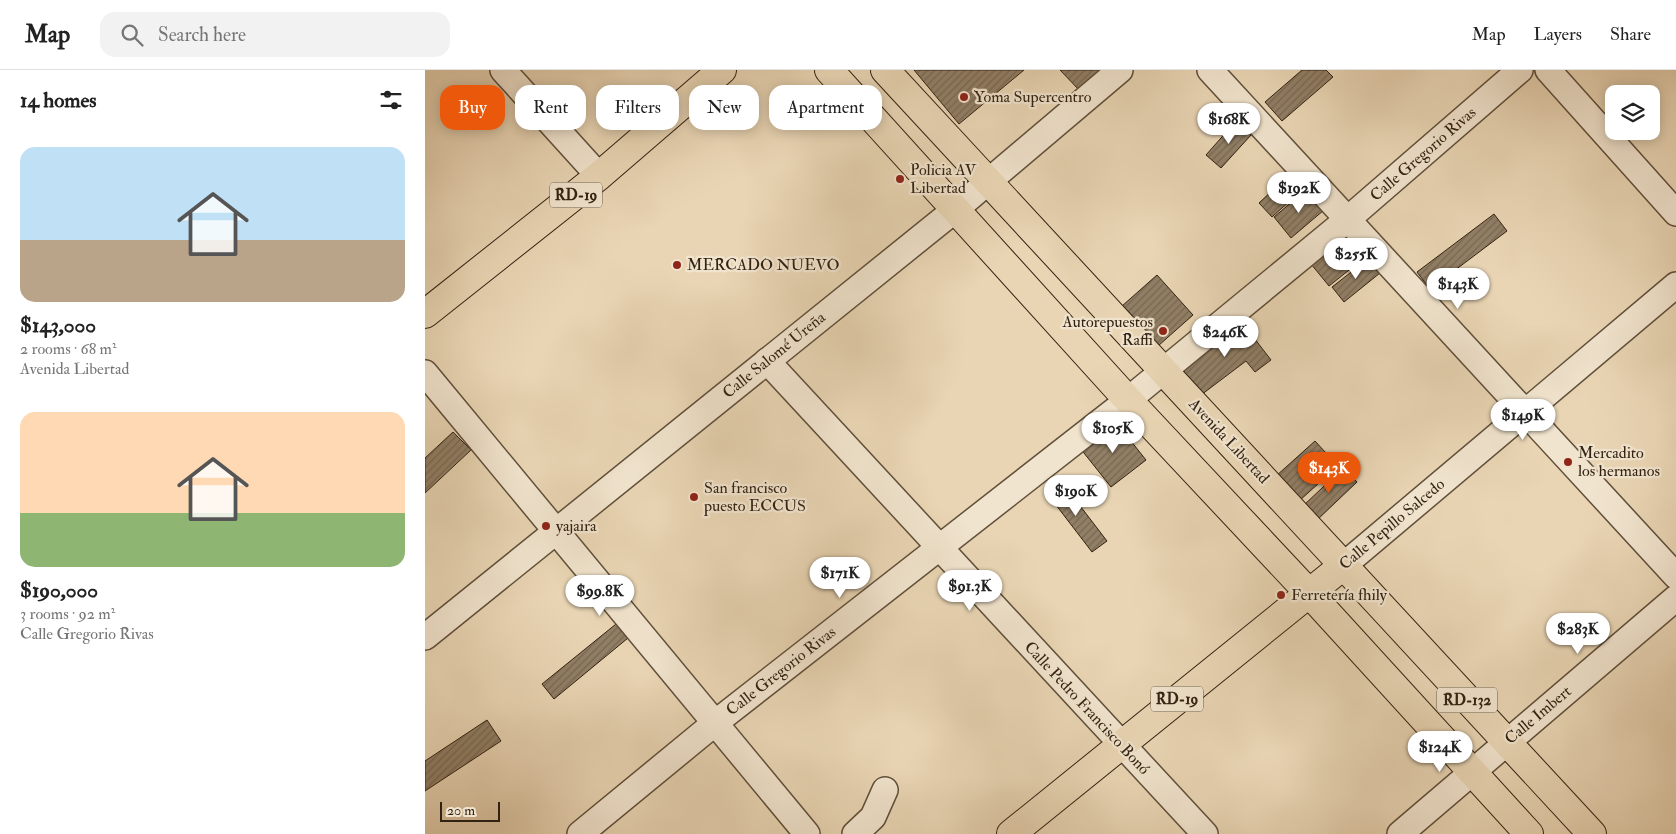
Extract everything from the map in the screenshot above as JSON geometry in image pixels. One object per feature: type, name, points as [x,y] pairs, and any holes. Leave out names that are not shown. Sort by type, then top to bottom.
[{"type":"main road","name":"RD-19","points":[[425,314],[599,176],[721,70]]},
{"type":"main road","name":"RD-132","points":[[829,70],[1128,400],[1309,593],[1529,834]]},
{"type":"main road","name":"Avenida Libertad","points":[[885,70],[1592,834]]},
{"type":"main road","name":"Calle Pepillo Salcedo","points":[[1011,834],[1344,564]]},
{"type":"street","points":[[503,70],[599,176]]},
{"type":"street","name":"Calle Salomé Ureña","points":[[425,637],[956,209],[1120,70]]},
{"type":"street","points":[[1210,70],[1676,576]]},
{"type":"street","name":"Calle Gregorio Rivas","points":[[580,834],[715,723],[1164,371],[1348,220],[1520,70]]},
{"type":"street","points":[[1548,70],[1676,213]]},
{"type":"street","name":"Calle Pepillo Salcedo","points":[[1344,564],[1676,285]]},
{"type":"street","name":"Calle Pedro Francisco Bonó","points":[[767,360],[1120,745],[1205,834]]},
{"type":"street","points":[[425,373],[807,834]]},
{"type":"street","name":"Calle Imbert","points":[[1401,834],[1676,598]]},
{"type":"street","points":[[855,834],[873,816],[885,790]]},
{"type":"building","name":"Yoma Supercentro","points":[[914,70],[1024,70],[959,124]]},
{"type":"building","name":"Yoma Supercentro","points":[[1060,70],[1106,70],[1081,92]]},
{"type":"building","points":[[1302,70],[1326,70],[1333,77],[1282,121],[1265,102]]},
{"type":"building","points":[[1236,121],[1251,135],[1221,168],[1206,155]]},
{"type":"building","points":[[1289,175],[1302,190],[1272,217],[1259,203]]},
{"type":"building","points":[[1307,189],[1324,210],[1291,238],[1274,217]]},
{"type":"building","points":[[1494,214],[1507,231],[1430,289],[1417,272]]},
{"type":"building","points":[[1350,232],[1368,255],[1329,286],[1311,264]]},
{"type":"building","points":[[1368,259],[1380,273],[1344,302],[1332,287]]},
{"type":"building","points":[[1157,275],[1193,315],[1158,346],[1122,306]]},
{"type":"building","points":[[1241,321],[1271,360],[1255,372],[1246,361],[1201,395],[1180,367]]},
{"type":"building","points":[[1115,421],[1146,460],[1111,487],[1080,448]]},
{"type":"building","points":[[453,432],[471,450],[425,493],[425,458]]},
{"type":"building","points":[[1315,441],[1338,466],[1299,501],[1276,476]]},
{"type":"building","points":[[1343,468],[1357,482],[1316,521],[1302,507]]},
{"type":"building","points":[[1061,481],[1107,541],[1092,552],[1046,492]]},
{"type":"building","points":[[616,624],[628,638],[554,699],[542,684]]},
{"type":"building","points":[[487,720],[501,741],[425,791],[425,761]]},
{"type":"place","name":"Yoma Supercentro","points":[[964,97]]},
{"type":"place","name":"Policia AV Libertad","points":[[900,179]]},
{"type":"place","name":"MERCADO NUEVO","points":[[677,265]]},
{"type":"place","name":"Autorepuestos Raffi","points":[[1163,331]]},
{"type":"place","name":"Mercadito los hermanos","points":[[1568,462]]},
{"type":"place","name":"San francisco puesto ECCUS","points":[[694,497]]},
{"type":"place","name":"yajaira","points":[[546,526]]},
{"type":"place","name":"Ferretería fhily","points":[[1281,595]]}]
